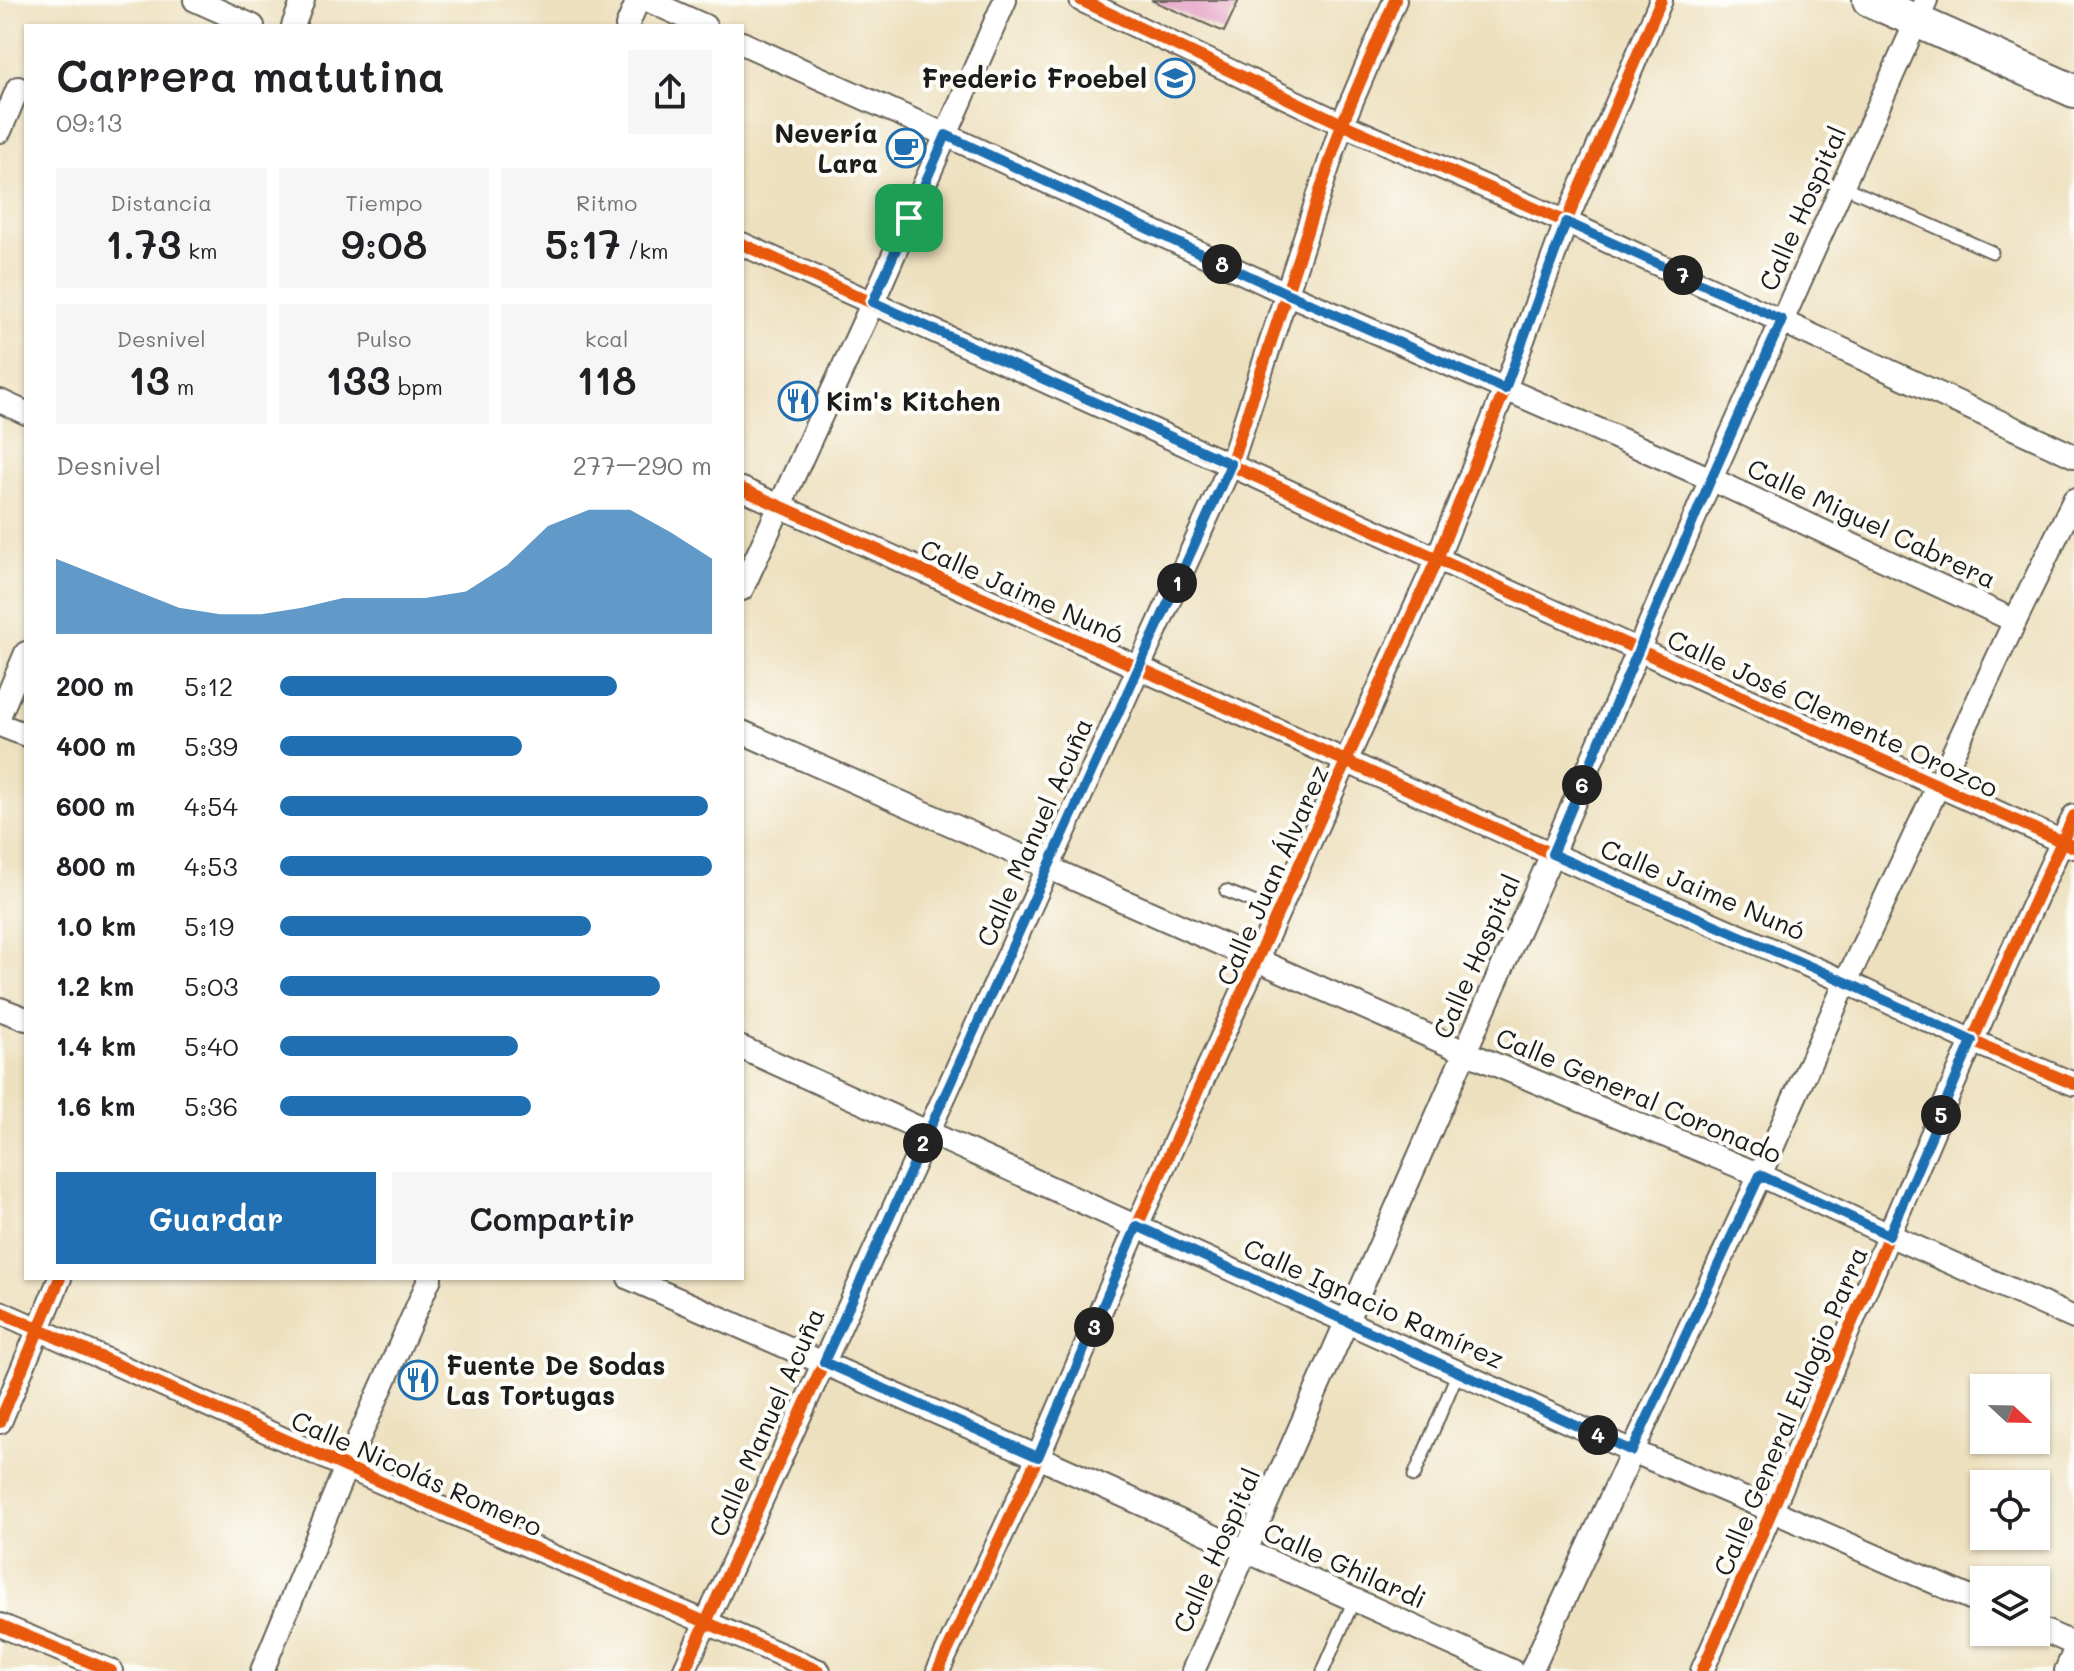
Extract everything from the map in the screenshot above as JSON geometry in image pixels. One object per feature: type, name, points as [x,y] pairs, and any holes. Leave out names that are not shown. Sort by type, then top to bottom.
[{"type":"street","points":[[195,0],[249,24]]},
{"type":"street","points":[[294,24],[303,0]]},
{"type":"street","points":[[628,24],[638,0]]},
{"type":"street","points":[[647,0],[701,24]]},
{"type":"street","points":[[744,585],[873,302],[1005,0]]},
{"type":"street","points":[[1081,0],[1342,124],[1566,222],[2074,456]]},
{"type":"street","name":"Calle Manuel Acuña","points":[[684,1671],[1231,464],[1342,124],[1395,0]]},
{"type":"street","name":"Calle Juan Álvarez","points":[[938,1671],[1038,1457],[1137,1226],[1437,559],[1505,389],[1566,222],[1661,0]]},
{"type":"street","points":[[1869,0],[1922,11],[2074,91]]},
{"type":"street","name":"Calle Hospital","points":[[1193,1671],[1552,854],[1711,479],[1922,11]]},
{"type":"street","name":"Calle Miguel Cabrera","points":[[744,44],[1286,293],[1711,479],[2015,621]]},
{"type":"street","points":[[0,131],[18,88]]},
{"type":"street","name":"Calle José Clemente Orozco","points":[[744,245],[2068,845]]},
{"type":"street","points":[[0,401],[24,412]]},
{"type":"street","name":"Calle Jaime Nunó","points":[[744,490],[1552,854],[2074,1084]]},
{"type":"street","points":[[1531,1671],[1846,982],[2074,500]]},
{"type":"street","points":[[0,714],[24,658]]},
{"type":"street","points":[[0,725],[24,734]]},
{"type":"street","name":"Calle General Coronado","points":[[744,733],[1465,1052],[1760,1175],[2074,1318]]},
{"type":"street","name":"Calle General Eulogio Parra","points":[[1702,1671],[1972,1041],[2068,845],[2074,816]]},
{"type":"street","points":[[0,1009],[24,1018]]},
{"type":"street","name":"Calle Ignacio Ramírez","points":[[744,1049],[1632,1451],[1970,1598]]},
{"type":"street","points":[[0,1422],[59,1280]]},
{"type":"street","points":[[262,1671],[346,1467],[429,1280]]},
{"type":"street","name":"Calle Ghilardi","points":[[634,1280],[1038,1457],[1512,1671]]},
{"type":"street","name":"Calle Nicolás Romero","points":[[0,1312],[346,1467],[819,1671]]},
{"type":"street","points":[[0,1625],[111,1671]]},
{"type":"street","points":[[2050,1633],[2074,1644]]},
{"type":"street","points":[[2066,1671],[2074,1652]]},
{"type":"lane","points":[[1843,186],[1992,252]]},
{"type":"lane","points":[[1226,891],[1280,913]]},
{"type":"lane","points":[[1414,1476],[1458,1372]]},
{"type":"lane","points":[[1323,1671],[1354,1600]]},
{"type":"building","points":[[1151,0],[1239,0],[1224,32]]},
{"type":"cycle path","points":[[1081,0],[1342,124],[1782,320]]},
{"type":"cycle path","points":[[684,1671],[1231,464],[1342,124],[1395,0]]},
{"type":"cycle path","points":[[938,1671],[1038,1457],[1137,1226],[1437,559],[1505,389],[1566,222],[1661,0]]},
{"type":"cycle path","points":[[744,245],[2074,847]]},
{"type":"cycle path","points":[[744,490],[1552,854],[2074,1084]]},
{"type":"cycle path","points":[[1702,1671],[1978,1028],[2074,816]]},
{"type":"cycle path","points":[[0,1422],[59,1280]]},
{"type":"cycle path","points":[[0,1312],[346,1467],[819,1671]]},
{"type":"cycle path","points":[[0,1625],[111,1671]]},
{"type":"place","name":"Frederic Froebel","points":[[1175,78]]},
{"type":"place","name":"Nevería Lara","points":[[906,148]]},
{"type":"place","name":"Kim's Kitchen","points":[[798,401]]},
{"type":"place","name":"Fuente De Sodas Las Tortugas","points":[[418,1380]]},
{"type":"route","points":[[946,135],[1286,293],[1505,389],[1566,222],[1782,320],[1552,854],[1846,982],[1972,1041],[1889,1235],[1760,1175],[1632,1451],[1137,1226],[1038,1457],[824,1362],[1231,464],[873,302],[909,218],[946,135]]}]
